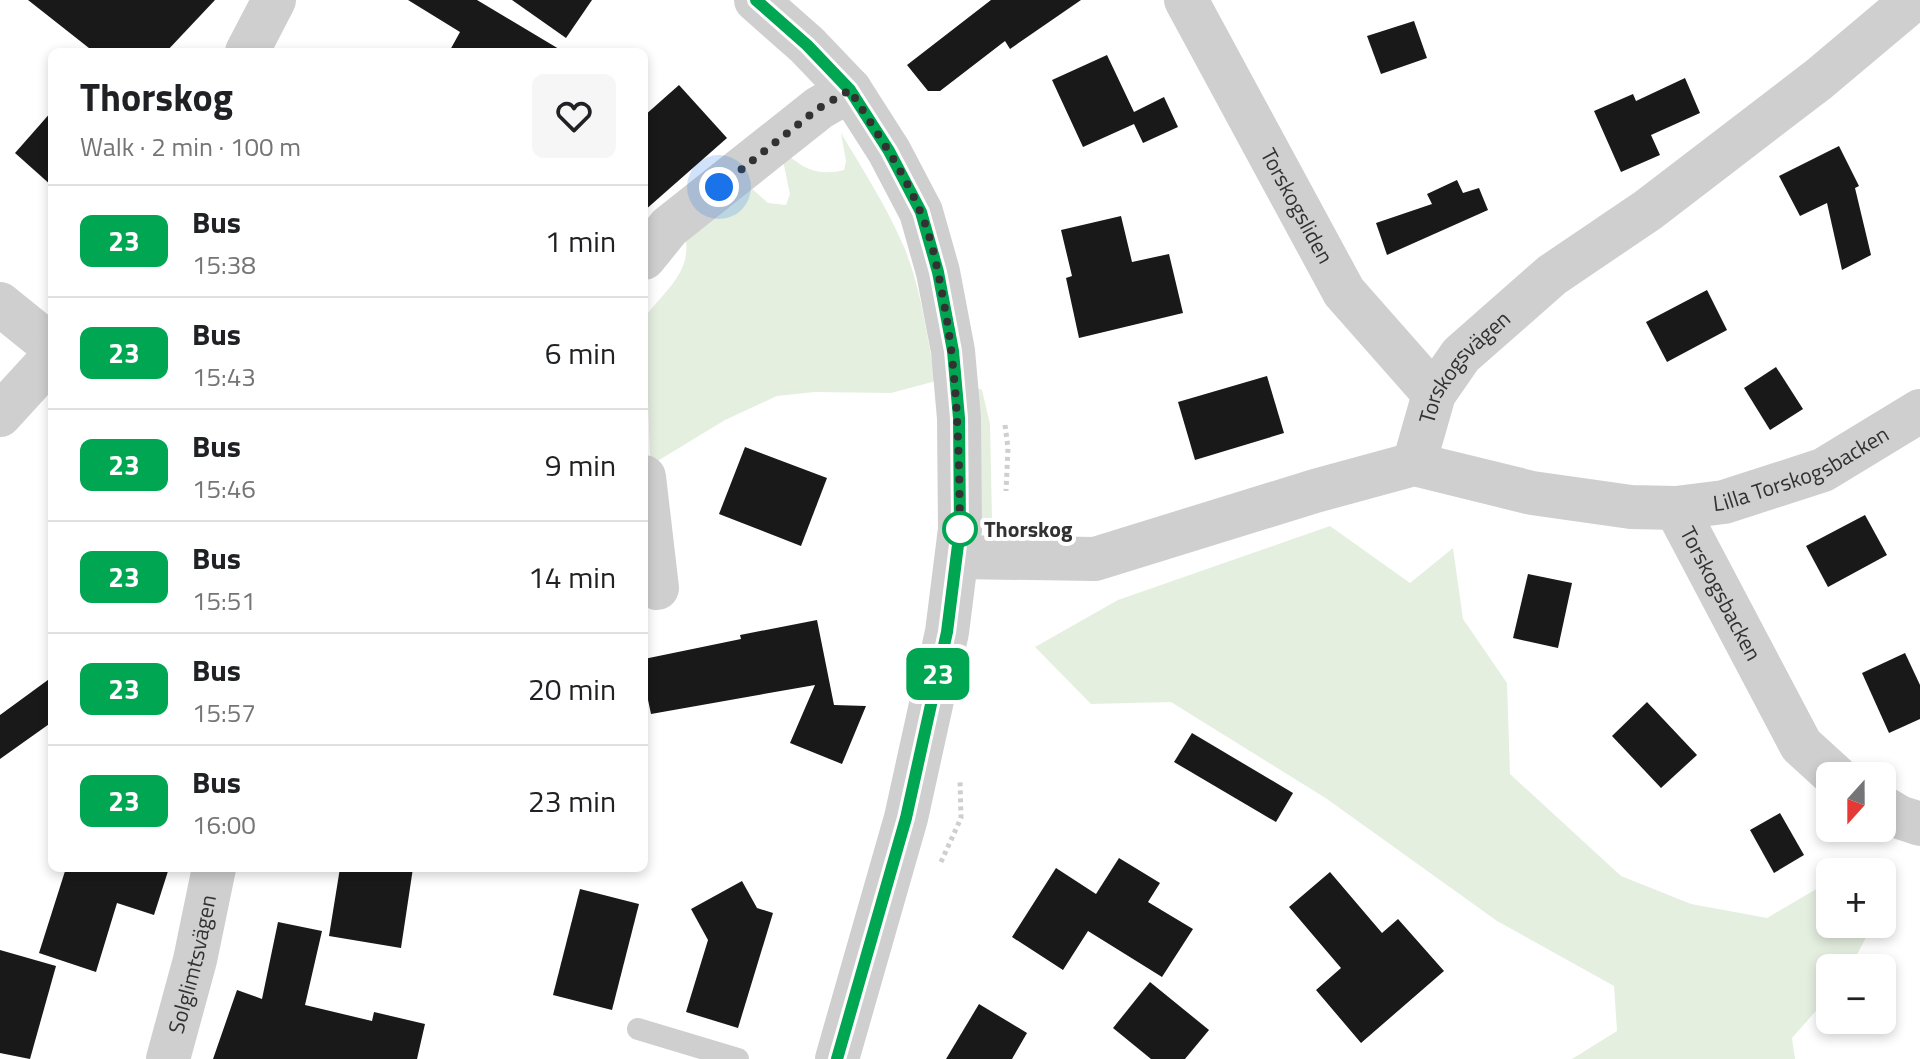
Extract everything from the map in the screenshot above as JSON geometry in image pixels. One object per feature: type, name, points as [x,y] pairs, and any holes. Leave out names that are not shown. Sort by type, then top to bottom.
[{"type":"street","points":[[249,48],[274,0]]},
{"type":"street","points":[[756,0],[807,45],[850,90],[889,151],[921,212],[938,272],[953,351],[959,418],[960,529],[947,632],[906,818],[837,1059]]},
{"type":"street","name":"Torskogsliden","points":[[1186,0],[1344,292],[1434,394]]},
{"type":"street","name":"Torskogsvägen","points":[[1414,464],[1434,394],[1461,355],[1552,275],[1648,210],[1819,79],[1913,0]]},
{"type":"street","points":[[648,253],[669,227],[819,108],[850,90]]},
{"type":"street","points":[[0,304],[48,343]]},
{"type":"street","points":[[0,415],[48,362]]},
{"type":"street","name":"Lilla Torskogsbacken","points":[[1676,508],[1724,502],[1823,470],[1920,411]]},
{"type":"street","points":[[957,557],[1095,559],[1414,464]]},
{"type":"street","name":"Torskogsbacken","points":[[1414,464],[1532,493],[1631,507],[1676,508],[1801,745],[1820,762]]},
{"type":"street","points":[[648,511],[657,588]]},
{"type":"street","points":[[1896,815],[1920,824]]},
{"type":"street","name":"Solglimtsvägen","points":[[168,1059],[195,960],[213,872]]},
{"type":"lane","points":[[638,1029],[738,1059]]},
{"type":"green space","points":[[841,133],[882,203],[910,262],[936,381],[891,393],[814,392],[777,396],[725,420],[656,462],[650,455],[648,314],[681,270],[685,260],[685,235],[749,186],[768,203],[786,205],[790,194],[782,156],[815,171],[844,170],[846,161]]},
{"type":"green space","points":[[977,388],[982,390],[990,424],[992,517],[986,527],[978,520]]},
{"type":"green space","points":[[1330,526],[1410,583],[1453,548],[1463,619],[1507,683],[1510,774],[1621,876],[1691,904],[1767,918],[1816,889],[1816,938],[1866,938],[1857,954],[1816,954],[1816,1011],[1792,1038],[1795,1059],[1572,1059],[1617,1031],[1614,986],[1497,921],[1327,799],[1171,702],[1091,704],[1035,647],[1118,600]]},
{"type":"building","points":[[28,0],[215,0],[170,48],[89,48]]},
{"type":"building","points":[[408,0],[477,0],[557,48],[451,48],[460,32]]},
{"type":"building","points":[[512,0],[592,0],[566,38]]},
{"type":"building","points":[[991,0],[1081,0],[1010,49],[1005,41],[940,91],[928,91],[907,65]]},
{"type":"building","points":[[1414,21],[1427,58],[1381,74],[1367,36]]},
{"type":"building","points":[[1107,55],[1134,112],[1164,97],[1178,127],[1143,143],[1134,124],[1083,147],[1052,80]]},
{"type":"building","points":[[1685,78],[1700,113],[1651,135],[1660,155],[1621,172],[1594,111],[1633,94],[1636,101]]},
{"type":"building","points":[[679,85],[727,138],[648,207],[648,112]]},
{"type":"building","points":[[48,116],[48,182],[15,153]]},
{"type":"building","points":[[1839,146],[1859,186],[1855,188],[1871,255],[1842,270],[1827,203],[1800,216],[1779,176]]},
{"type":"building","points":[[1457,180],[1463,193],[1479,188],[1488,210],[1387,255],[1376,223],[1432,204],[1427,194]]},
{"type":"building","points":[[1121,216],[1132,262],[1169,254],[1183,313],[1079,338],[1066,278],[1072,276],[1061,230]]},
{"type":"building","points":[[1707,290],[1727,330],[1667,362],[1646,322]]},
{"type":"building","points":[[1776,367],[1803,409],[1770,430],[1744,388]]},
{"type":"building","points":[[1267,376],[1284,433],[1195,460],[1178,402]]},
{"type":"building","points":[[745,447],[827,478],[801,546],[719,514]]},
{"type":"building","points":[[1865,515],[1887,555],[1828,587],[1806,546]]},
{"type":"building","points":[[1528,574],[1572,583],[1558,648],[1513,638]]},
{"type":"building","points":[[817,620],[834,705],[866,706],[842,764],[790,743],[815,685],[651,714],[648,658],[741,639],[740,635]]},
{"type":"building","points":[[1905,653],[1920,685],[1920,719],[1889,733],[1862,673]]},
{"type":"building","points":[[48,680],[48,725],[0,759],[0,715]]},
{"type":"building","points":[[1647,702],[1697,755],[1661,788],[1612,736]]},
{"type":"building","points":[[1192,733],[1293,793],[1276,822],[1174,762]]},
{"type":"building","points":[[1780,813],[1804,855],[1774,873],[1750,830]]},
{"type":"building","points":[[1119,858],[1160,883],[1148,902],[1193,929],[1162,977],[1088,931],[1063,970],[1012,937],[1056,868],[1096,894]]},
{"type":"building","points":[[65,872],[168,872],[154,915],[117,903],[96,972],[39,953]]},
{"type":"building","points":[[339,872],[412,872],[401,948],[329,936]]},
{"type":"building","points":[[1330,872],[1382,933],[1398,919],[1444,971],[1361,1043],[1316,990],[1341,968],[1289,907]]},
{"type":"building","points":[[742,881],[757,908],[773,913],[738,1028],[686,1012],[708,940],[691,909]]},
{"type":"building","points":[[580,889],[639,904],[612,1010],[553,995]]},
{"type":"building","points":[[278,922],[322,931],[305,1005],[372,1021],[374,1012],[425,1024],[417,1059],[213,1059],[237,990],[262,999]]},
{"type":"building","points":[[0,950],[56,966],[30,1059],[0,1053]]},
{"type":"building","points":[[1150,982],[1209,1030],[1185,1059],[1151,1059],[1113,1028]]},
{"type":"building","points":[[979,1004],[1027,1033],[1012,1059],[946,1059]]},
{"type":"bus line","name":"23","points":[[756,0],[807,45],[850,90],[889,151],[921,212],[938,272],[953,351],[959,418],[960,529],[947,632],[906,818],[837,1059]]},
{"type":"place","name":"Thorskog","points":[[960,529]]},
{"type":"route","points":[[719,187],[819,108],[850,90],[889,151],[921,212],[938,272],[953,351],[959,418],[960,529]]}]
